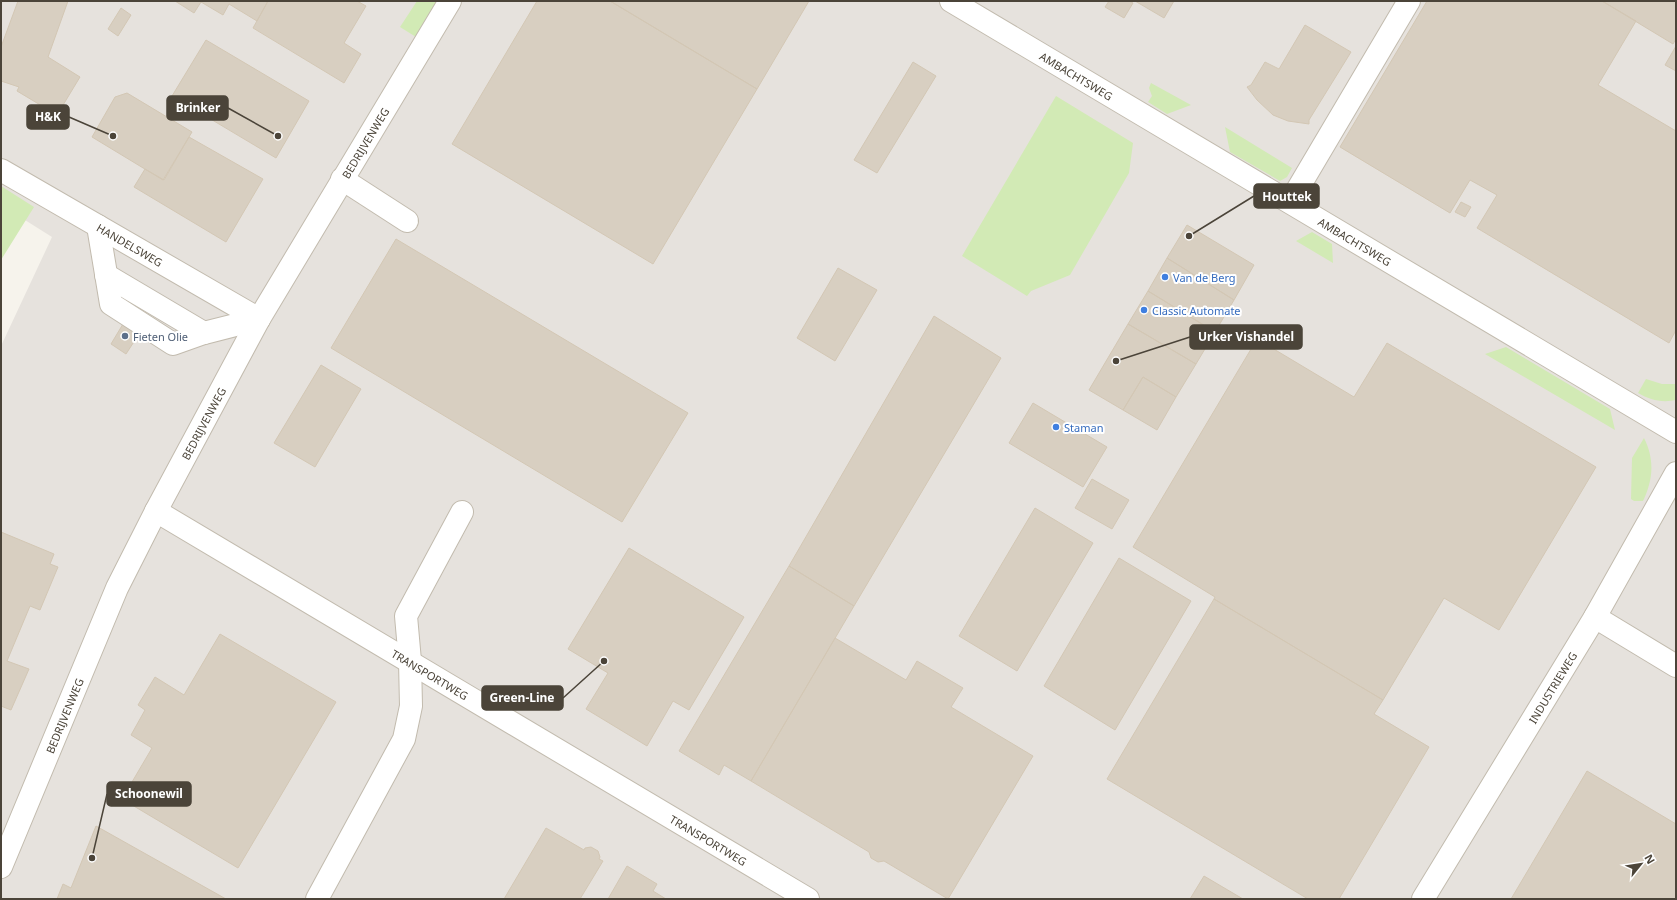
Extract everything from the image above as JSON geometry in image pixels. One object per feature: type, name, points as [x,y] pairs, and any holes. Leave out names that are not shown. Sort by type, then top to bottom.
[{"type":"street","name":"BEDRIJVENWEG","points":[[1,867],[117,588],[156,511],[259,319],[450,1]]},
{"type":"street","name":"AMBACHTSWEG","points":[[952,1],[1676,432]]},
{"type":"street","points":[[1290,202],[1409,1]]},
{"type":"street","name":"HANDELSWEG","points":[[1,170],[259,319]]},
{"type":"street","points":[[342,179],[407,221]]},
{"type":"street","points":[[98,226],[111,304],[173,344],[204,333],[259,319]]},
{"type":"street","name":"INDUSTRIEWEG","points":[[1423,899],[1595,616],[1676,473]]},
{"type":"street","name":"TRANSPORTWEG","points":[[156,511],[808,899]]},
{"type":"street","points":[[317,899],[404,739],[411,706],[410,661],[406,616],[462,512]]},
{"type":"street","points":[[1595,616],[1676,666]]},
{"type":"shaded area","points":[[1,1],[1676,1],[1676,899],[1,899],[1,346],[52,237],[1,205]]},
{"type":"green space","points":[[417,1],[437,1],[416,37],[400,27]]},
{"type":"green space","points":[[1151,83],[1191,105],[1167,114],[1148,102],[1152,96],[1149,88]]},
{"type":"green space","points":[[1056,96],[1133,143],[1129,173],[1070,275],[1031,291],[1027,296],[962,256]]},
{"type":"green space","points":[[1225,127],[1292,168],[1287,177],[1280,181],[1230,152]]},
{"type":"green space","points":[[1,186],[34,207],[1,260]]},
{"type":"green space","points":[[1312,232],[1332,244],[1333,263],[1296,241]]},
{"type":"green space","points":[[1506,347],[1610,409],[1615,430],[1485,354]]},
{"type":"green space","points":[[1646,379],[1662,384],[1676,384],[1676,400],[1656,400],[1638,393]]},
{"type":"green space","points":[[1644,438],[1650,454],[1651,478],[1643,501],[1634,501],[1631,499],[1632,458]]},
{"type":"building","points":[[18,1],[68,1],[48,57],[80,77],[57,115],[17,91],[19,87],[1,81],[1,47]]},
{"type":"building","points":[[175,1],[268,1],[257,21],[229,4],[223,15],[201,2],[194,13]]},
{"type":"building","points":[[268,1],[357,1],[366,6],[344,43],[361,54],[344,83],[253,28]]},
{"type":"building","points":[[537,1],[610,1],[757,89],[653,264],[452,144]]},
{"type":"building","points":[[610,1],[809,1],[757,89]]},
{"type":"building","points":[[1109,1],[1129,1],[1133,3],[1124,18],[1105,7]]},
{"type":"building","points":[[1135,1],[1174,1],[1164,18]]},
{"type":"building","points":[[1427,1],[1602,1],[1636,21],[1598,85],[1676,131],[1676,330],[1669,343],[1477,228],[1497,195],[1470,180],[1450,213],[1340,147]]},
{"type":"building","points":[[1602,1],[1676,1],[1676,39],[1673,44]]},
{"type":"building","points":[[121,8],[131,15],[118,36],[108,29]]},
{"type":"building","points":[[1305,25],[1351,52],[1309,120],[1309,124],[1288,121],[1273,115],[1257,100],[1247,87],[1251,85],[1265,62],[1279,69]]},
{"type":"building","points":[[206,40],[309,101],[276,158],[172,96]]},
{"type":"building","points":[[1676,46],[1676,71],[1665,65]]},
{"type":"building","points":[[913,62],[936,76],[877,173],[854,160]]},
{"type":"building","points":[[127,93],[192,132],[163,180],[92,137],[115,97]]},
{"type":"building","points":[[189,137],[263,179],[226,242],[134,187],[145,169],[164,180]]},
{"type":"building","points":[[1461,202],[1471,207],[1465,217],[1455,212]]},
{"type":"building","points":[[1187,225],[1254,265],[1234,300],[1167,258]]},
{"type":"building","points":[[396,239],[688,413],[622,522],[331,348]]},
{"type":"building","points":[[1167,258],[1234,300],[1215,332],[1148,291]]},
{"type":"building","points":[[838,268],[877,290],[835,361],[797,338]]},
{"type":"building","points":[[1148,291],[1215,332],[1196,364],[1128,324]]},
{"type":"building","points":[[934,316],[1001,358],[854,606],[789,566]]},
{"type":"building","points":[[123,324],[139,334],[126,354],[111,344]]},
{"type":"building","points":[[1128,324],[1196,364],[1176,397],[1143,377],[1123,410],[1089,390]]},
{"type":"building","points":[[1257,339],[1354,397],[1387,343],[1596,467],[1499,630],[1444,598],[1383,700],[1214,599],[1215,597],[1133,547]]},
{"type":"building","points":[[321,365],[361,389],[315,467],[274,443]]},
{"type":"building","points":[[1143,377],[1176,397],[1157,430],[1123,410]]},
{"type":"building","points":[[1033,403],[1107,447],[1083,487],[1009,443]]},
{"type":"building","points":[[1092,479],[1129,500],[1112,529],[1075,508]]},
{"type":"building","points":[[1035,508],[1093,543],[1017,671],[959,636]]},
{"type":"building","points":[[1,532],[54,554],[50,564],[58,567],[40,610],[30,606],[7,661],[29,669],[11,710],[1,706]]},
{"type":"building","points":[[629,548],[744,617],[689,710],[673,701],[647,746],[586,709],[608,673],[568,649]]},
{"type":"building","points":[[1119,558],[1191,601],[1115,730],[1044,686]]},
{"type":"building","points":[[789,566],[854,606],[751,781],[724,765],[719,775],[679,751]]},
{"type":"building","points":[[1214,599],[1383,700],[1374,714],[1429,747],[1339,899],[1308,899],[1107,779]]},
{"type":"building","points":[[220,634],[336,702],[238,868],[122,799],[152,748],[131,735],[145,710],[138,705],[155,677],[184,695]]},
{"type":"building","points":[[835,638],[906,680],[917,661],[963,688],[951,707],[1033,756],[948,899],[884,861],[878,862],[871,858],[869,852],[751,781]]},
{"type":"building","points":[[1587,771],[1676,824],[1676,899],[1511,899]]},
{"type":"building","points":[[96,826],[226,899],[57,899],[63,884],[71,888]]},
{"type":"building","points":[[546,828],[584,850],[585,848],[591,847],[598,851],[600,857],[599,859],[603,861],[580,899],[504,899]]},
{"type":"building","points":[[627,866],[657,884],[653,891],[666,899],[608,899]]},
{"type":"building","points":[[1204,876],[1243,899],[1190,899]]},
{"type":"place","name":"H&K","points":[[113,136]]},
{"type":"place","name":"Brinker","points":[[278,136]]},
{"type":"place","name":"Houttek","points":[[1189,236]]},
{"type":"place","name":"Van de Berg","points":[[1165,277]]},
{"type":"place","name":"Classic Automate","points":[[1144,310]]},
{"type":"place","name":"Fieten Olie","points":[[125,336]]},
{"type":"place","name":"Urker Vishandel","points":[[1116,361]]},
{"type":"place","name":"Staman","points":[[1056,427]]},
{"type":"place","name":"Green-Line","points":[[604,661]]},
{"type":"place","name":"Schoonewil","points":[[92,858]]}]
